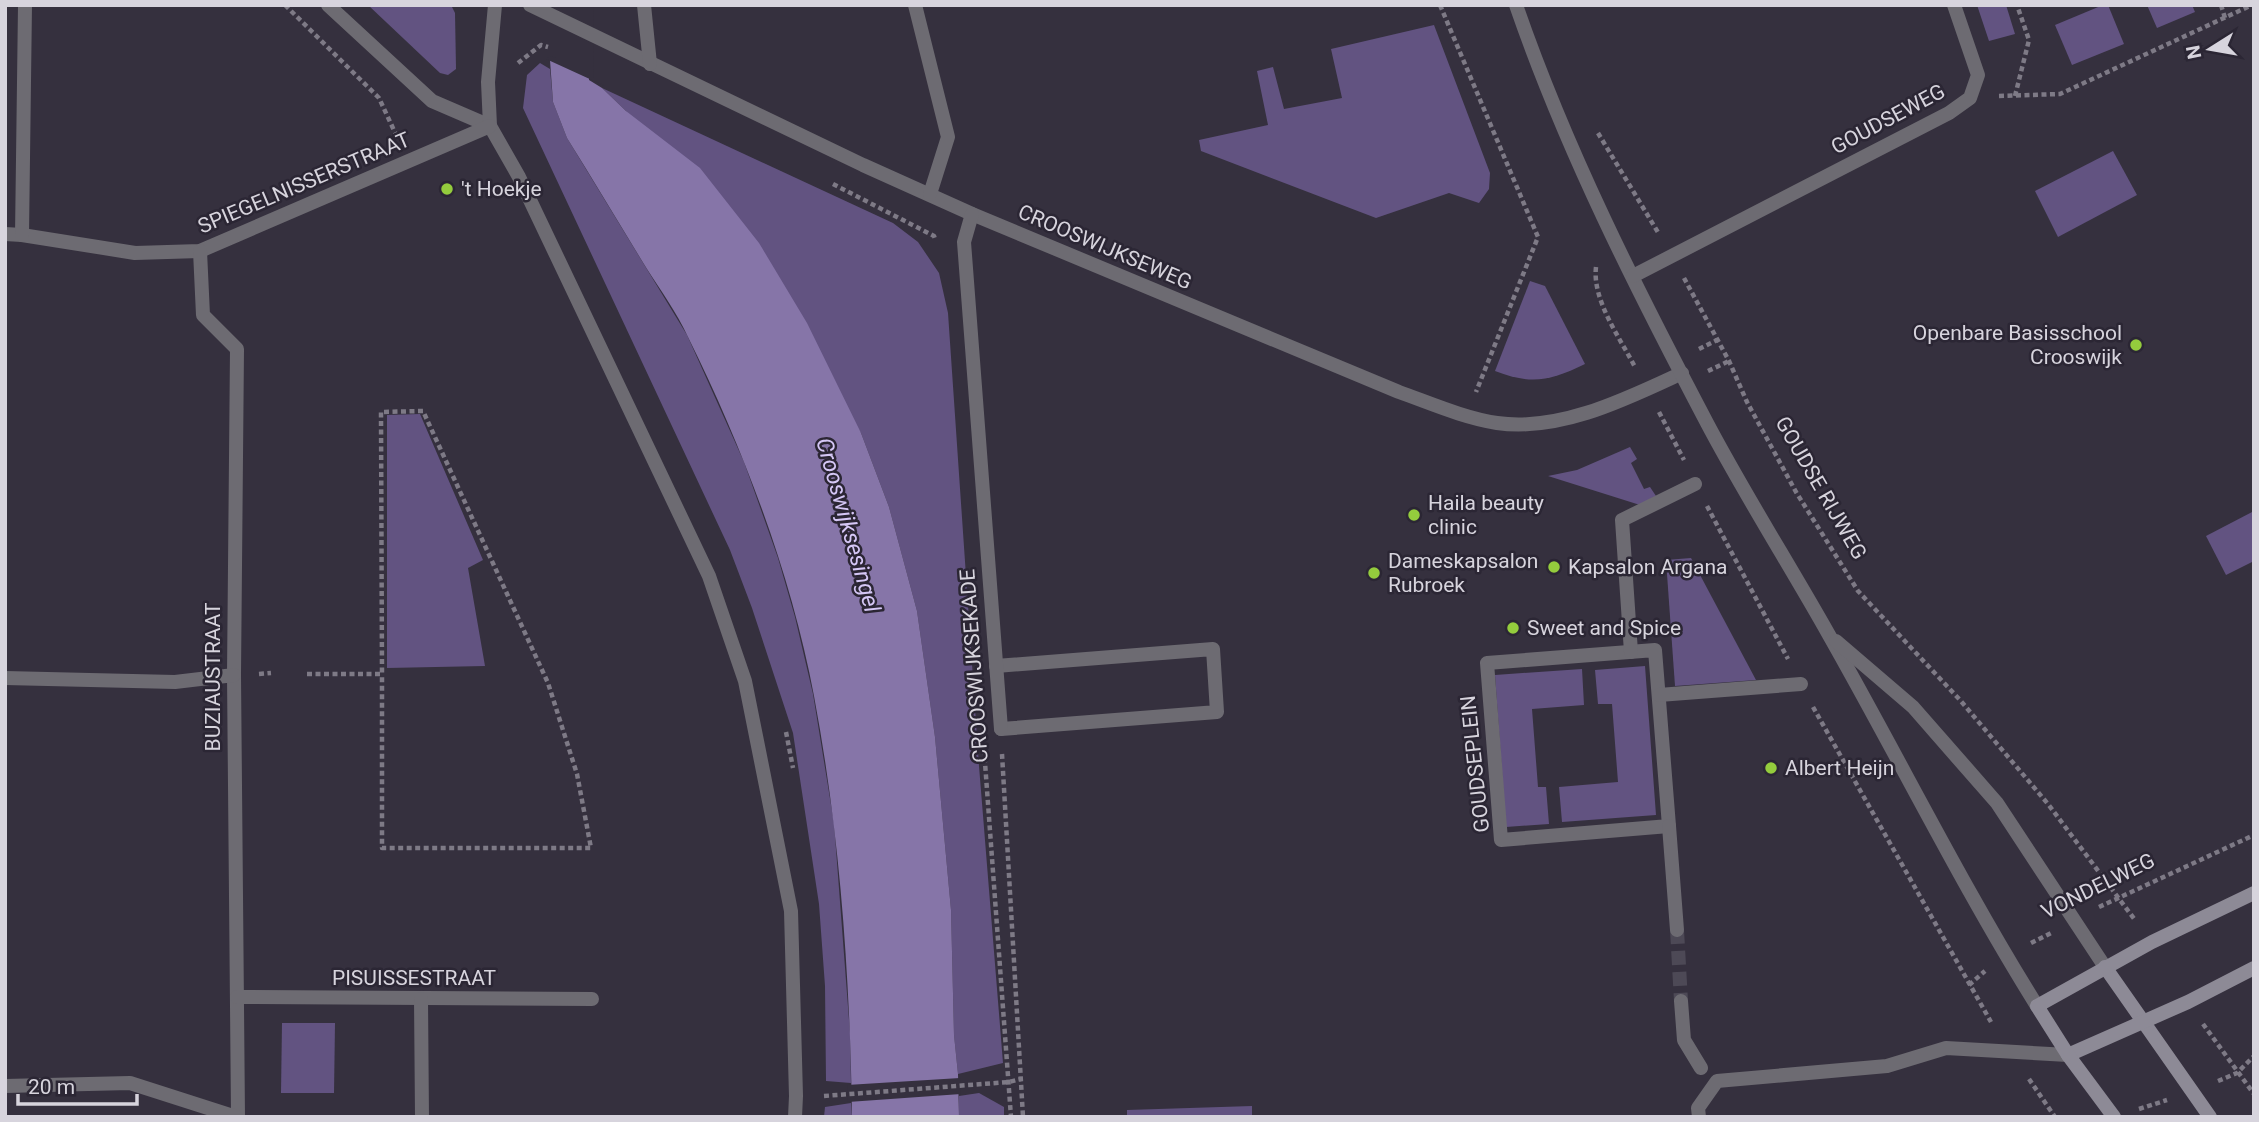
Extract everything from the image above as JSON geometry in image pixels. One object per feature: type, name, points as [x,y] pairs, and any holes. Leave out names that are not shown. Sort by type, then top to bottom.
[{"type":"street","points":[[22,234],[25,5]]},
{"type":"street","points":[[328,5],[432,102],[490,126]]},
{"type":"street","points":[[495,5],[488,82],[490,126],[519,177],[709,576],[745,681],[791,911],[796,1096],[794,1117]]},
{"type":"street","points":[[644,5],[650,64]]},
{"type":"street","points":[[915,5],[948,137],[930,194]]},
{"type":"street","points":[[1516,5],[1539,71],[1603,217],[1708,425],[1829,635],[2005,955],[2068,1055],[2114,1117]]},
{"type":"street","points":[[1954,5],[1978,75],[1970,97]]},
{"type":"street","name":"CROOSWIJKSEWEG","points":[[535,8],[863,166],[972,214],[1399,393],[1466,415],[1497,423],[1558,422],[1682,373]]},
{"type":"street","name":"GOUDSEWEG","points":[[1633,276],[1949,113],[1970,97]]},
{"type":"street","name":"SPIEGELNISSERSTRAAT","points":[[5,234],[22,234],[135,253],[200,251],[490,126]]},
{"type":"street","name":"CROOSWIJKSEKADE","points":[[972,214],[964,242],[1001,729]]},
{"type":"street","name":"BUZIAUSTRAAT","points":[[200,251],[202,314],[237,349],[234,676],[237,1117]]},
{"type":"street","points":[[1631,652],[1622,520],[1695,484]]},
{"type":"street","points":[[1829,635],[1913,707],[1997,803],[2105,967],[2210,1117]]},
{"type":"street","points":[[996,666],[1213,649],[1217,712],[1001,729]]},
{"type":"street","name":"GOUDSEPLEIN","points":[[1669,827],[1501,840],[1487,663],[1655,650],[1659,695],[1677,930]]},
{"type":"street","points":[[5,678],[174,682],[234,676]]},
{"type":"street","points":[[1659,695],[1801,684]]},
{"type":"street","points":[[2037,1006],[2152,942],[2254,893]]},
{"type":"street","points":[[1699,1117],[1698,1108],[1717,1081],[1874,1068],[1946,1048],[2068,1055],[2143,1023],[2254,968]]},
{"type":"street","name":"PISUISSESTRAAT","points":[[237,998],[592,999]]},
{"type":"street","points":[[421,999],[422,1117]]},
{"type":"street","points":[[1681,1001],[1684,1040],[1701,1068]]},
{"type":"street","points":[[5,1086],[130,1083],[237,1117]]},
{"type":"path","points":[[285,5],[379,98],[408,162]]},
{"type":"path","points":[[1440,5],[1538,237],[1466,415]]},
{"type":"path","points":[[2015,96],[2029,40],[2017,5]]},
{"type":"path","points":[[2221,5],[2225,18]]},
{"type":"path","name":"GOUDSEWEG","points":[[1970,97],[2060,94],[2252,5]]},
{"type":"path","name":"GOUDSE RIJWEG","points":[[1597,131],[1672,255],[1790,481],[1858,591],[1960,700],[2048,804],[2118,897]]},
{"type":"path","points":[[822,179],[934,236],[938,249]]},
{"type":"path","points":[[1596,265],[1594,279],[1597,295],[1801,684]]},
{"type":"path","points":[[423,411],[548,683],[577,774],[591,848],[382,848],[382,674],[381,412],[423,411]]},
{"type":"path","points":[[307,674],[382,674]]},
{"type":"path","name":"VONDELWEG","points":[[1801,684],[1969,985],[2005,955],[2076,921],[2118,897],[2254,835]]},
{"type":"path","name":"CROOSWIJKSEKADE","points":[[1001,729],[1023,1117]]},
{"type":"path","points":[[983,738],[1011,1117]]},
{"type":"path","points":[[2254,1056],[2237,1073],[2254,1094]]},
{"type":"path","points":[[848,1093],[1021,1079]]},
{"type":"shaded area","points":[[368,5],[451,5],[455,13],[456,69],[448,75],[440,73]]},
{"type":"shaded area","points":[[1977,5],[2006,5],[2015,34],[1989,41]]},
{"type":"shaded area","points":[[2108,5],[2124,44],[2072,65],[2055,25]]},
{"type":"shaded area","points":[[2147,5],[2192,5],[2195,12],[2157,28]]},
{"type":"shaded area","points":[[1434,25],[1490,173],[1489,189],[1479,203],[1449,193],[1376,218],[1201,151],[1199,140],[1268,125],[1257,71],[1273,67],[1284,109],[1342,98],[1331,49]]},
{"type":"shaded area","points":[[540,63],[550,69],[553,102],[567,138],[687,335],[744,462],[778,558],[813,694],[834,823],[850,1033],[851,1083],[826,1081],[825,986],[819,904],[793,733],[730,550],[523,108],[527,75]]},
{"type":"shaded area","points":[[602,88],[893,223],[918,242],[939,273],[948,313],[979,766],[1003,1063],[958,1074],[954,1035],[951,910],[935,737],[917,611],[889,507],[861,433],[626,111]]},
{"type":"shaded area","points":[[2113,151],[2137,195],[2058,237],[2035,191]]},
{"type":"shaded area","points":[[1530,281],[1545,286],[1585,364],[1540,379],[1519,378],[1495,371]]},
{"type":"shaded area","points":[[420,414],[483,560],[468,568],[485,666],[387,668],[387,415]]},
{"type":"shaded area","points":[[1630,447],[1637,459],[1631,463],[1644,489],[1650,487],[1656,496],[1640,505],[1548,476],[1577,470]]},
{"type":"shaded area","points":[[2254,511],[2254,561],[2226,575],[2206,536]]},
{"type":"shaded area","points":[[1691,558],[1756,680],[1675,686],[1666,560]]},
{"type":"shaded area","points":[[1645,666],[1656,815],[1562,822],[1559,787],[1618,782],[1612,704],[1598,704],[1595,670]]},
{"type":"shaded area","points":[[1582,669],[1584,705],[1532,709],[1538,787],[1546,787],[1549,824],[1506,827],[1495,675]]},
{"type":"shaded area","points":[[282,1023],[335,1023],[334,1093],[281,1093]]},
{"type":"shaded area","points":[[979,1093],[1004,1107],[1004,1117],[959,1117],[959,1096]]},
{"type":"shaded area","points":[[851,1103],[852,1117],[824,1117],[825,1107]]},
{"type":"shaded area","points":[[1252,1106],[1252,1117],[1127,1117],[1127,1110]]},
{"type":"water","name":"Crooswijksesingel","points":[[591,5],[589,80],[700,168],[759,243],[807,323],[861,433],[889,507],[917,611],[935,737],[951,910],[959,1117],[852,1117],[846,958],[837,853],[823,748],[804,650],[779,558],[763,512],[708,379],[684,328],[567,138],[553,102],[550,60],[559,63]]},
{"type":"pier","points":[[556,5],[594,5],[593,78],[605,86],[546,59],[550,56],[556,58]]},
{"type":"pier","points":[[960,1078],[961,1094],[848,1102],[847,1085]]},
{"type":"tunnel","points":[[1677,930],[1681,1001]]},
{"type":"place","name":"'t Hoekje","points":[[447,189]]},
{"type":"place","name":"Openbare Basisschool Crooswijk","points":[[2136,345]]},
{"type":"place","name":"Haila beauty clinic","points":[[1414,515]]},
{"type":"place","name":"Kapsalon Argana","points":[[1554,567]]},
{"type":"place","name":"Dameskapsalon Rubroek","points":[[1374,573]]},
{"type":"place","name":"Sweet and Spice","points":[[1513,628]]},
{"type":"place","name":"Albert Heijn","points":[[1771,768]]}]
